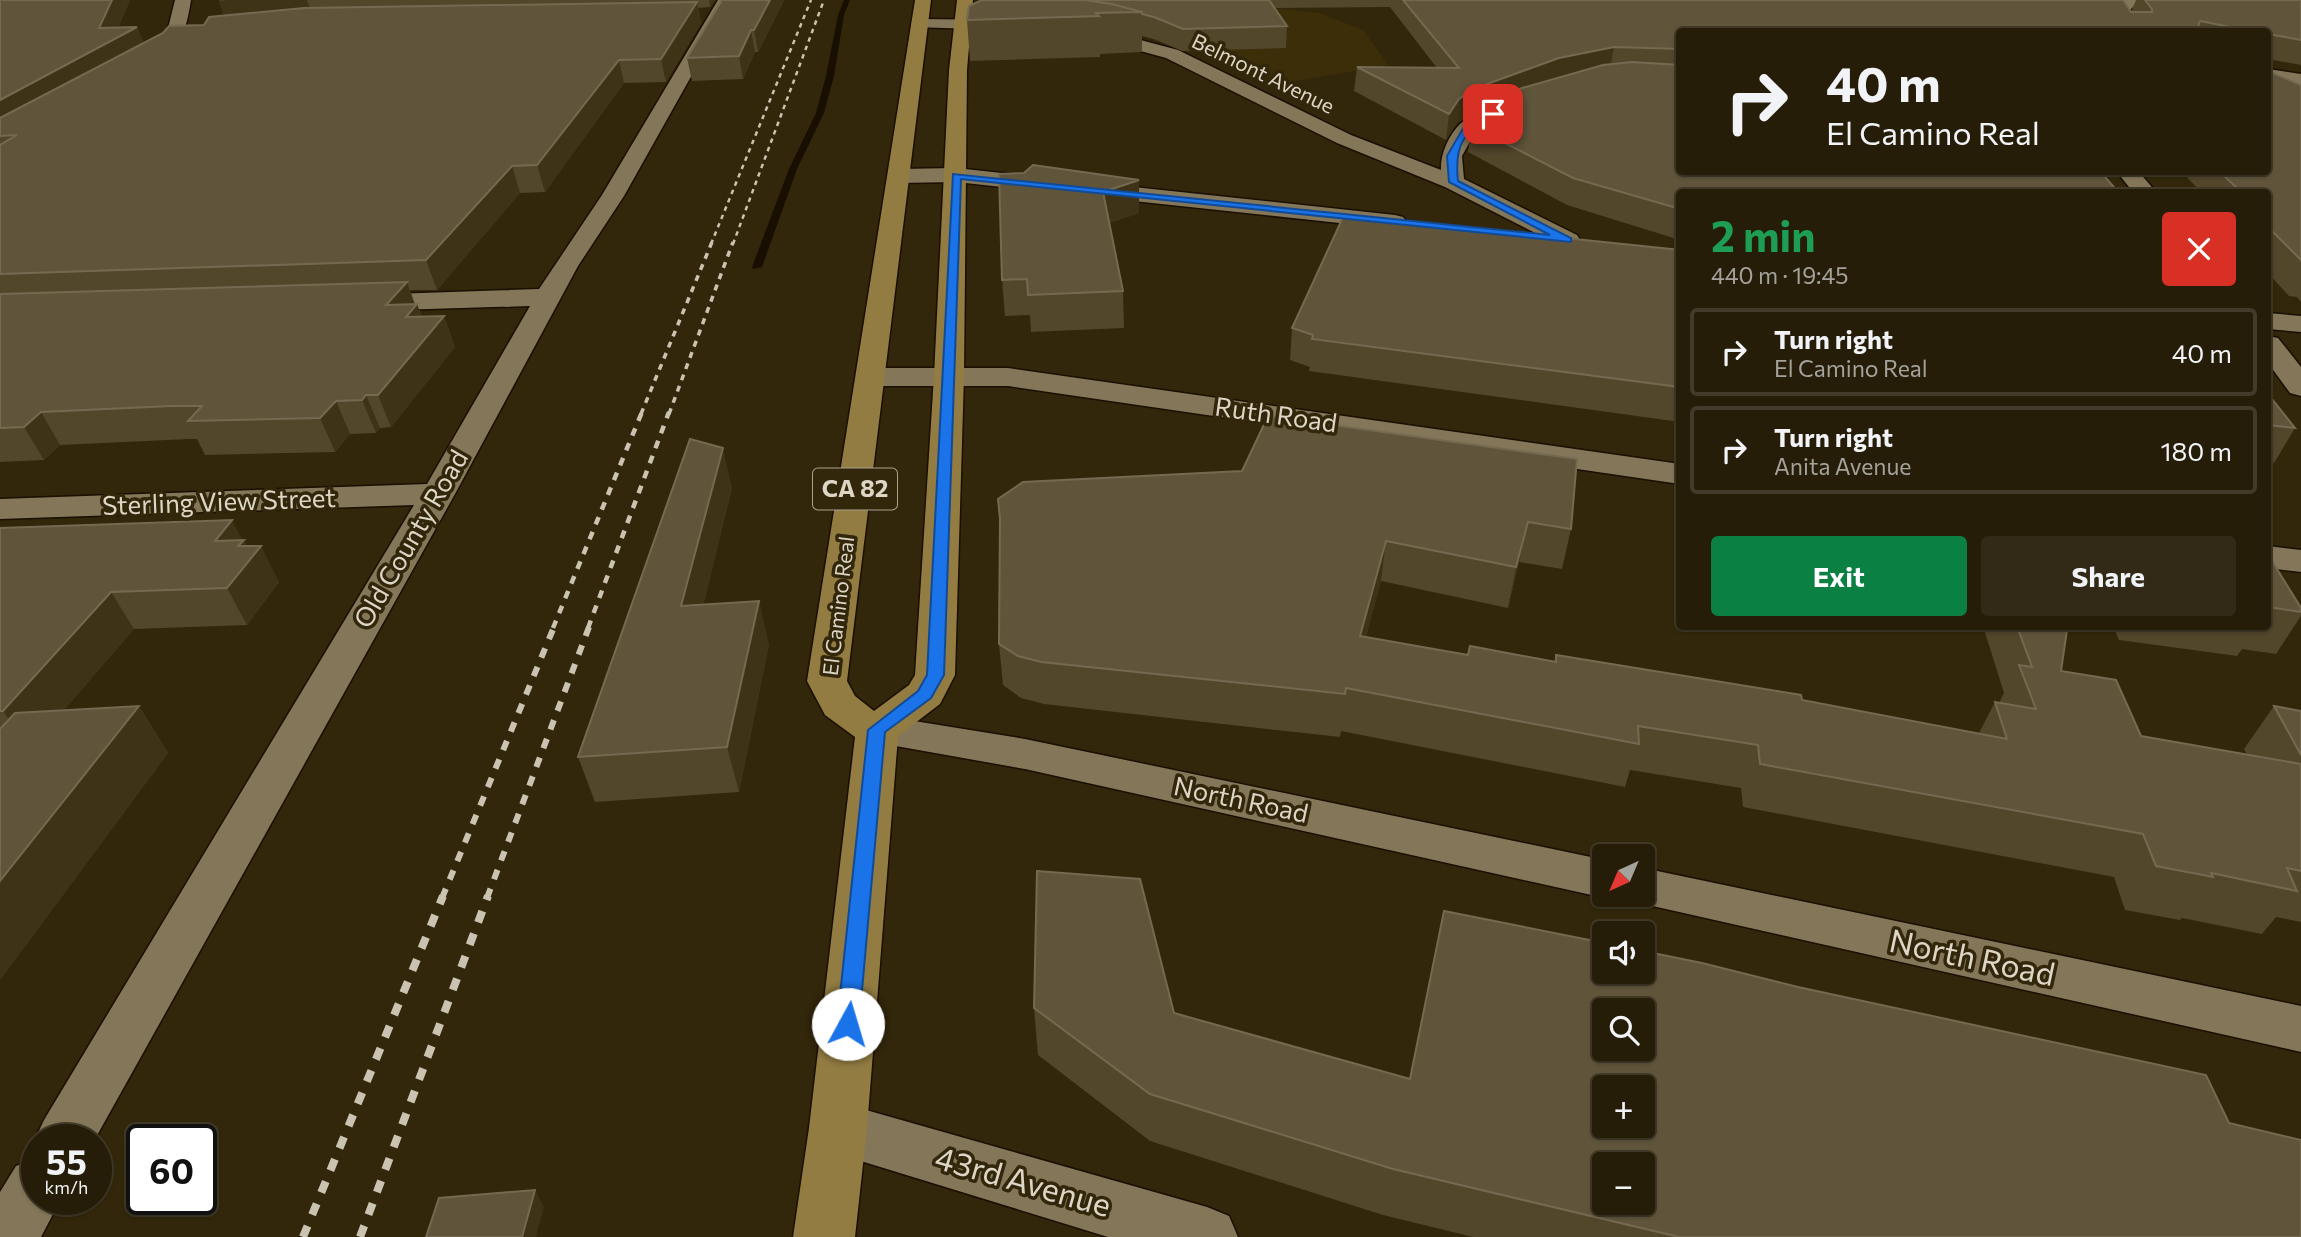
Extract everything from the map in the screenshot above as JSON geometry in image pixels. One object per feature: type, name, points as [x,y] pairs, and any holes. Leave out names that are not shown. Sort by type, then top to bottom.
[{"type":"main road","name":"El Camino Real","points":[[877,730],[852,717],[834,701],[827,681],[923,0]]},
{"type":"main road","points":[[824,1237],[838,1128],[877,730],[925,694],[935,675],[961,23],[965,0]]},
{"type":"street","points":[[130,69],[165,49],[185,33],[183,0]]},
{"type":"street","points":[[2130,28],[2118,13],[2132,0]]},
{"type":"street","name":"Old County Road","points":[[73,1124],[438,494],[565,266],[612,196],[715,10]]},
{"type":"street","points":[[919,24],[1024,25]]},
{"type":"street","name":"Belmont Avenue","points":[[1079,30],[1114,36],[1172,54],[1345,139],[1453,182],[1568,240]]},
{"type":"street","points":[[2271,75],[2301,80]]},
{"type":"street","points":[[1453,182],[1451,156],[1468,127],[1493,114],[1542,96]]},
{"type":"street","points":[[2131,175],[2142,189]]},
{"type":"street","points":[[899,176],[957,176],[1418,225]]},
{"type":"street","points":[[1500,233],[1593,243]]},
{"type":"street","points":[[339,303],[547,297]]},
{"type":"street","points":[[2271,321],[2301,324]]},
{"type":"street","points":[[2271,348],[2301,387]]},
{"type":"street","name":"Ruth Road","points":[[871,377],[1008,377],[1676,473]]},
{"type":"street","name":"Sterling View Street","points":[[0,509],[438,494]]},
{"type":"street","points":[[2271,557],[2301,561]]},
{"type":"street","name":"North Road","points":[[877,730],[1013,751],[1592,876]]},
{"type":"street","name":"North Road","points":[[1656,890],[2301,1029]]},
{"type":"street","name":"43rd Avenue","points":[[838,1128],[1207,1237]]},
{"type":"street","points":[[7,1237],[21,1213]]},
{"type":"shaded area","points":[[1245,5],[1320,13],[1363,30],[1388,65],[1267,86],[1206,56],[1133,33]]},
{"type":"building","points":[[0,0],[112,0],[99,28],[137,27],[0,100]]},
{"type":"building","points":[[722,0],[770,0],[739,56],[687,58]]},
{"type":"building","points":[[982,0],[1085,0],[1142,12],[967,20],[969,6]]},
{"type":"building","points":[[1085,0],[1269,0],[1287,26],[1183,29],[1142,12]]},
{"type":"building","points":[[1403,0],[2123,0],[2131,12],[2152,12],[2145,0],[2301,0],[2301,40],[2271,35],[2271,28],[2235,28],[2200,21],[2197,28],[1676,28],[1676,49],[1614,47],[1559,58],[1476,88],[1459,99],[1449,114],[1357,67],[1459,68]]},
{"type":"building","points":[[697,2],[661,59],[619,60],[537,165],[512,166],[426,260],[0,274],[0,145],[17,135],[0,136],[0,118],[163,33],[169,26],[204,25],[209,17],[304,8]]},
{"type":"building","points":[[1632,62],[1676,65],[1676,175],[2104,175],[2115,189],[1676,189],[1676,208],[1573,178],[1472,126],[1480,110],[1522,88],[1603,65]]},
{"type":"building","points":[[2271,72],[2301,85],[2301,260],[2271,230],[2271,189],[2238,189],[2223,175],[2271,175]]},
{"type":"building","points":[[1033,165],[1139,180],[1103,192],[1123,291],[1028,295],[1027,279],[1002,280],[999,174],[1024,173]]},
{"type":"building","points":[[1344,215],[1676,250],[1676,386],[1312,339],[1313,335],[1292,328]]},
{"type":"building","points":[[407,282],[386,305],[417,304],[406,317],[444,316],[378,395],[366,395],[362,400],[336,401],[320,418],[188,421],[202,406],[172,406],[41,412],[24,427],[0,428],[0,294]]},
{"type":"building","points":[[2271,398],[2295,428],[2271,425]]},
{"type":"building","points":[[1268,416],[1577,459],[1571,529],[1528,522],[1516,567],[1386,541],[1360,636],[1468,655],[1470,646],[1556,662],[1556,655],[1801,695],[1802,700],[2007,739],[1995,702],[2036,709],[2019,665],[2032,667],[2018,630],[2067,630],[2061,671],[2116,680],[2141,736],[2301,764],[2301,871],[2287,868],[2297,891],[2211,873],[2213,877],[2156,866],[2143,834],[1760,764],[1758,745],[1638,726],[1639,744],[1346,688],[1345,694],[1041,662],[1018,656],[999,644],[998,499],[1023,482],[1242,471]]},
{"type":"building","points":[[690,439],[723,448],[681,606],[759,601],[727,747],[578,757]]},
{"type":"building","points":[[232,520],[215,541],[244,540],[238,546],[261,546],[227,588],[111,592],[3,711],[0,711],[0,528]]},
{"type":"building","points":[[2271,561],[2301,608],[2301,612],[2271,607]]},
{"type":"building","points":[[139,706],[0,881],[0,729],[15,713]]},
{"type":"building","points":[[2274,706],[2301,711],[2301,755]]},
{"type":"building","points":[[1037,871],[1140,879],[1174,1013],[1410,1079],[1444,911],[1592,940],[1592,984],[1655,984],[1655,953],[2206,1075],[2229,1123],[2301,1140],[2301,1237],[1679,1237],[1393,1169],[1150,1094],[1034,1008]]},
{"type":"building","points":[[535,1190],[522,1237],[426,1237],[439,1198]]},
{"type":"waterway","points":[[757,267],[793,169],[820,113],[841,15],[847,0]]},
{"type":"railway","points":[[711,244],[811,0]]},
{"type":"railway","points":[[733,244],[824,0]]},
{"type":"railway","points":[[641,414],[712,242]]},
{"type":"railway","points":[[669,414],[733,242]]},
{"type":"railway","points":[[553,628],[642,412]]},
{"type":"railway","points":[[588,628],[669,412]]},
{"type":"railway","points":[[442,898],[554,627]]},
{"type":"railway","points":[[487,898],[589,627]]},
{"type":"railway","points":[[303,1237],[443,896]]},
{"type":"railway","points":[[360,1237],[488,896]]},
{"type":"route","points":[[848,1024],[877,730],[906,711],[925,694],[935,675],[957,176],[1568,240],[1453,182],[1451,156],[1459,141],[1468,127],[1493,114]]}]
